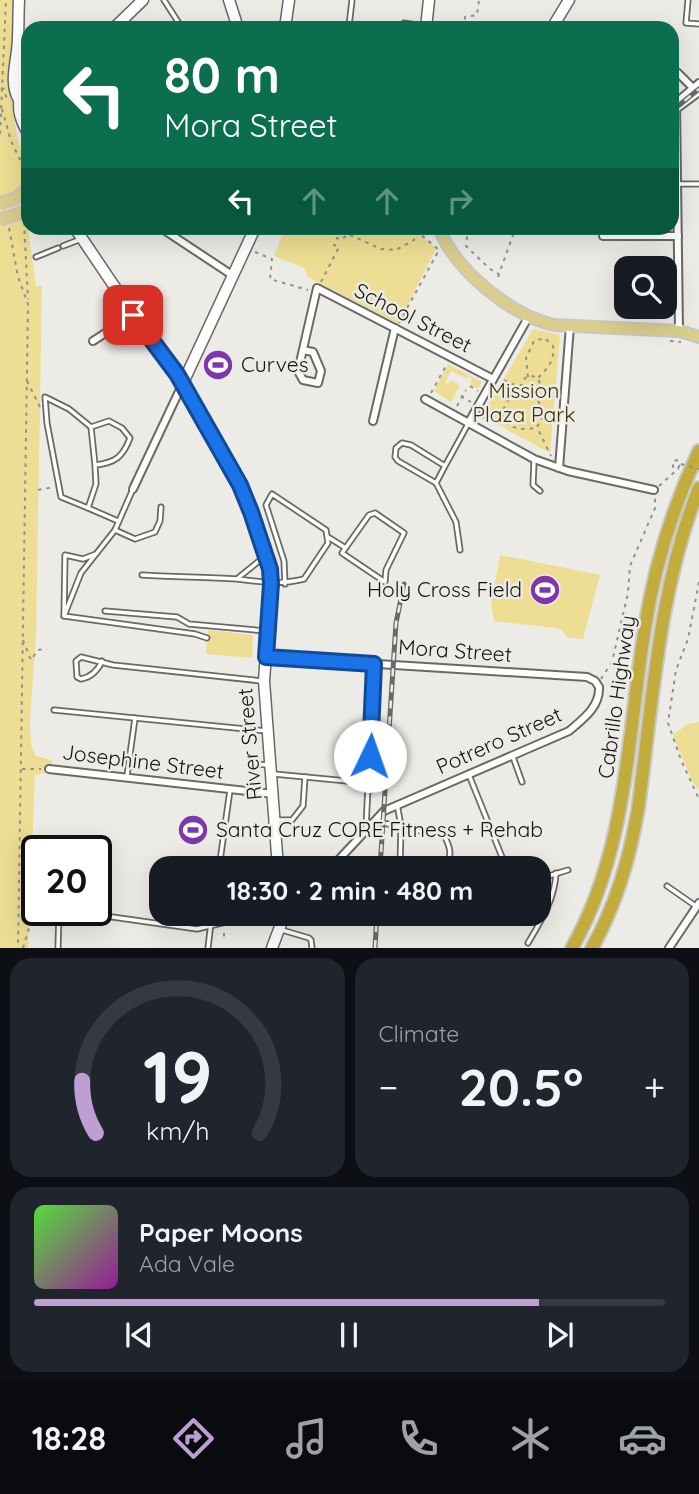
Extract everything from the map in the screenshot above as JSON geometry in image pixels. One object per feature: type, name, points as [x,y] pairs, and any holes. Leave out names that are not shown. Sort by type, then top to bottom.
[{"type":"highway","name":"Cabrillo Highway","points":[[572,948],[595,902],[614,844],[643,636],[653,585],[672,517],[699,451]]},
{"type":"highway","name":"Cabrillo Highway","points":[[592,948],[616,894],[632,844],[667,595],[680,542],[699,488]]},
{"type":"main road","points":[[19,0],[14,74],[15,91],[21,100]]},
{"type":"main road","points":[[121,21],[143,0]]},
{"type":"main road","points":[[229,0],[236,21]]},
{"type":"main road","points":[[286,21],[289,0]]},
{"type":"main road","points":[[427,21],[429,0]]},
{"type":"main road","points":[[556,21],[569,0]]},
{"type":"main road","points":[[17,53],[21,63]]},
{"type":"main road","points":[[14,199],[21,190]]},
{"type":"main road","points":[[0,204],[21,198]]},
{"type":"main road","name":"River Street","points":[[80,235],[160,358],[182,385],[240,485],[266,556],[271,584],[264,681],[277,856]]},
{"type":"main road","points":[[182,385],[252,235]]},
{"type":"main road","points":[[442,235],[475,278],[529,316],[554,325],[691,332]]},
{"type":"main road","points":[[272,948],[279,926]]},
{"type":"street","points":[[679,74],[697,89],[679,103]]},
{"type":"street","points":[[173,235],[232,275]]},
{"type":"street","points":[[603,236],[678,236],[691,332]]},
{"type":"street","points":[[303,350],[313,352],[321,371],[318,383],[303,380],[298,371],[317,288]]},
{"type":"street","name":"School Street","points":[[317,288],[397,326],[493,379]]},
{"type":"street","points":[[93,341],[133,315]]},
{"type":"street","points":[[468,422],[529,316]]},
{"type":"street","points":[[373,421],[397,326]]},
{"type":"street","points":[[559,468],[570,326]]},
{"type":"street","points":[[133,489],[182,385]]},
{"type":"street","points":[[425,399],[534,459],[559,468],[654,490]]},
{"type":"street","name":"Mora Street","points":[[266,657],[587,677],[597,683]]},
{"type":"street","name":"Potrero Street","points":[[342,856],[384,811],[569,731],[597,703],[600,692],[597,683]]},
{"type":"street","name":"Josephine Street","points":[[49,769],[274,794]]},
{"type":"street","points":[[669,948],[698,906]]},
{"type":"lane","points":[[164,0],[177,21]]},
{"type":"lane","points":[[350,21],[352,0]]},
{"type":"lane","points":[[688,0],[686,23],[699,24]]},
{"type":"lane","points":[[679,184],[699,184]]},
{"type":"lane","points":[[63,246],[82,238]]},
{"type":"lane","points":[[36,257],[58,248]]},
{"type":"lane","points":[[88,508],[96,484],[91,427],[69,409],[45,397],[47,424],[61,497],[118,521]]},
{"type":"lane","points":[[91,427],[109,421],[122,428],[130,438],[125,453],[112,464],[95,465]]},
{"type":"lane","points":[[436,482],[468,422]]},
{"type":"lane","points":[[445,466],[411,445],[402,443],[396,448],[395,457],[398,461],[436,482],[456,522],[460,550]]},
{"type":"lane","points":[[534,459],[533,485],[540,491]]},
{"type":"lane","points":[[64,616],[80,573],[115,530],[133,489]]},
{"type":"lane","points":[[142,575],[237,579],[271,584],[285,584],[304,579],[328,543],[326,530],[272,494],[266,505],[284,561],[285,584]]},
{"type":"lane","points":[[115,530],[135,539],[155,532],[160,521],[161,507]]},
{"type":"lane","points":[[375,513],[404,533],[386,570],[385,582],[342,553],[344,547],[369,515],[375,513]]},
{"type":"lane","points":[[327,537],[344,547]]},
{"type":"lane","points":[[64,616],[65,555],[83,559],[96,554]]},
{"type":"lane","points":[[237,579],[266,556]]},
{"type":"lane","points":[[105,611],[177,617],[189,624],[268,631]]},
{"type":"lane","points":[[64,616],[195,634],[207,638]]},
{"type":"lane","points":[[102,661],[99,668],[88,678],[77,677],[76,662],[80,657],[102,661],[113,665],[264,681]]},
{"type":"lane","points":[[366,829],[374,664]]},
{"type":"lane","points":[[54,710],[269,731]]},
{"type":"lane","points":[[127,778],[135,718]]},
{"type":"lane","points":[[513,757],[522,782]]},
{"type":"lane","points":[[254,764],[305,777],[368,783]]},
{"type":"lane","points":[[469,775],[502,856]]},
{"type":"lane","points":[[275,820],[292,820],[303,806],[305,777]]},
{"type":"lane","points":[[221,856],[230,790]]},
{"type":"lane","points":[[397,804],[400,856]]},
{"type":"lane","points":[[373,822],[383,821],[400,827],[443,833],[450,856]]},
{"type":"lane","points":[[551,875],[568,870]]},
{"type":"lane","points":[[528,943],[548,906],[555,887],[556,873]]},
{"type":"lane","points":[[667,886],[698,906]]},
{"type":"lane","points":[[112,917],[149,922]]},
{"type":"lane","points":[[58,948],[60,926]]},
{"type":"lane","points":[[176,926],[197,929],[210,926],[208,948]]},
{"type":"lane","points":[[279,929],[309,938],[312,948]]},
{"type":"path","points":[[0,134],[6,0]]},
{"type":"path","points":[[465,21],[465,18],[477,15],[479,0]]},
{"type":"path","points":[[1,104],[11,141],[21,162]]},
{"type":"path","points":[[16,218],[18,277],[28,304]]},
{"type":"path","points":[[16,218],[28,304],[18,948]]},
{"type":"path","points":[[254,251],[272,259],[270,279],[309,290],[317,288],[339,247],[334,245],[337,238],[341,240],[347,235]]},
{"type":"path","points":[[350,235],[381,249],[396,250],[414,240],[416,235]]},
{"type":"path","points":[[397,326],[439,250],[421,235]]},
{"type":"path","points":[[467,235],[466,246],[498,275],[513,235]]},
{"type":"path","points":[[545,338],[546,333]]},
{"type":"path","points":[[482,418],[503,410],[508,401],[523,387],[528,377],[527,352],[534,341],[545,338]]},
{"type":"path","points":[[537,379],[547,370],[553,358],[553,346],[545,338]]},
{"type":"path","points":[[425,399],[433,391],[451,357]]},
{"type":"path","points":[[528,377],[537,379]]},
{"type":"path","points":[[537,379],[540,386]]},
{"type":"path","points":[[27,380],[39,406],[47,410]]},
{"type":"path","points":[[504,380],[523,387],[529,393],[535,393]]},
{"type":"path","points":[[470,386],[479,391]]},
{"type":"path","points":[[540,386],[558,390]]},
{"type":"path","points":[[535,393],[540,386]]},
{"type":"path","points":[[457,406],[466,390]]},
{"type":"path","points":[[503,410],[506,422],[512,427],[528,431],[537,427],[544,415],[535,393]]},
{"type":"path","points":[[461,397],[472,403]]},
{"type":"path","points":[[537,427],[551,456]]},
{"type":"path","points":[[597,683],[612,662],[628,593],[630,566],[655,508],[654,490],[680,467],[681,462],[680,461],[673,461],[674,468],[678,468],[681,464],[699,469]]},
{"type":"path","points":[[38,490],[53,488],[57,484]]},
{"type":"path","points":[[699,582],[688,639],[676,670],[668,723],[699,799]]},
{"type":"path","points":[[23,639],[31,660],[38,650],[47,649]]},
{"type":"path","points":[[21,769],[49,769]]},
{"type":"path","points":[[23,948],[30,926]]},
{"type":"green space","points":[[0,0],[13,0],[11,90],[14,121],[21,150],[21,235],[29,235],[36,287],[42,285],[36,636],[30,719],[31,745],[36,756],[52,760],[51,770],[35,776],[33,835],[21,835],[21,926],[29,926],[28,948],[0,948]]},
{"type":"green space","points":[[282,235],[420,235],[436,248],[399,324],[308,277],[304,268],[274,256]]},
{"type":"green space","name":"Mission Plaza Park","points":[[533,329],[560,335],[550,453],[482,416]]},
{"type":"green space","points":[[448,364],[482,382],[478,389],[470,385],[472,378],[468,376],[467,379],[451,371],[445,382],[448,384],[451,380],[460,386],[451,402],[434,391]]},
{"type":"green space","name":"Holy Cross Field","points":[[500,555],[600,575],[583,639],[567,637],[562,630],[556,628],[494,621],[491,604]]},
{"type":"green space","points":[[208,630],[253,635],[252,658],[206,654]]},
{"type":"green space","points":[[699,722],[699,790],[692,781],[673,735],[688,724]]},
{"type":"railway","points":[[679,105],[699,89]]},
{"type":"railway","points":[[381,856],[396,623],[404,584]]},
{"type":"railway","points":[[375,948],[376,926]]},
{"type":"place","name":"Curves","points":[[218,365]]},
{"type":"place","name":"Holy Cross Field","points":[[545,590]]},
{"type":"place","name":"Santa Cruz CORE Fitness + Rehab","points":[[193,830]]},
{"type":"route","points":[[133,315],[177,374],[240,485],[251,512],[270,569],[266,657],[374,664],[370,756]]}]
